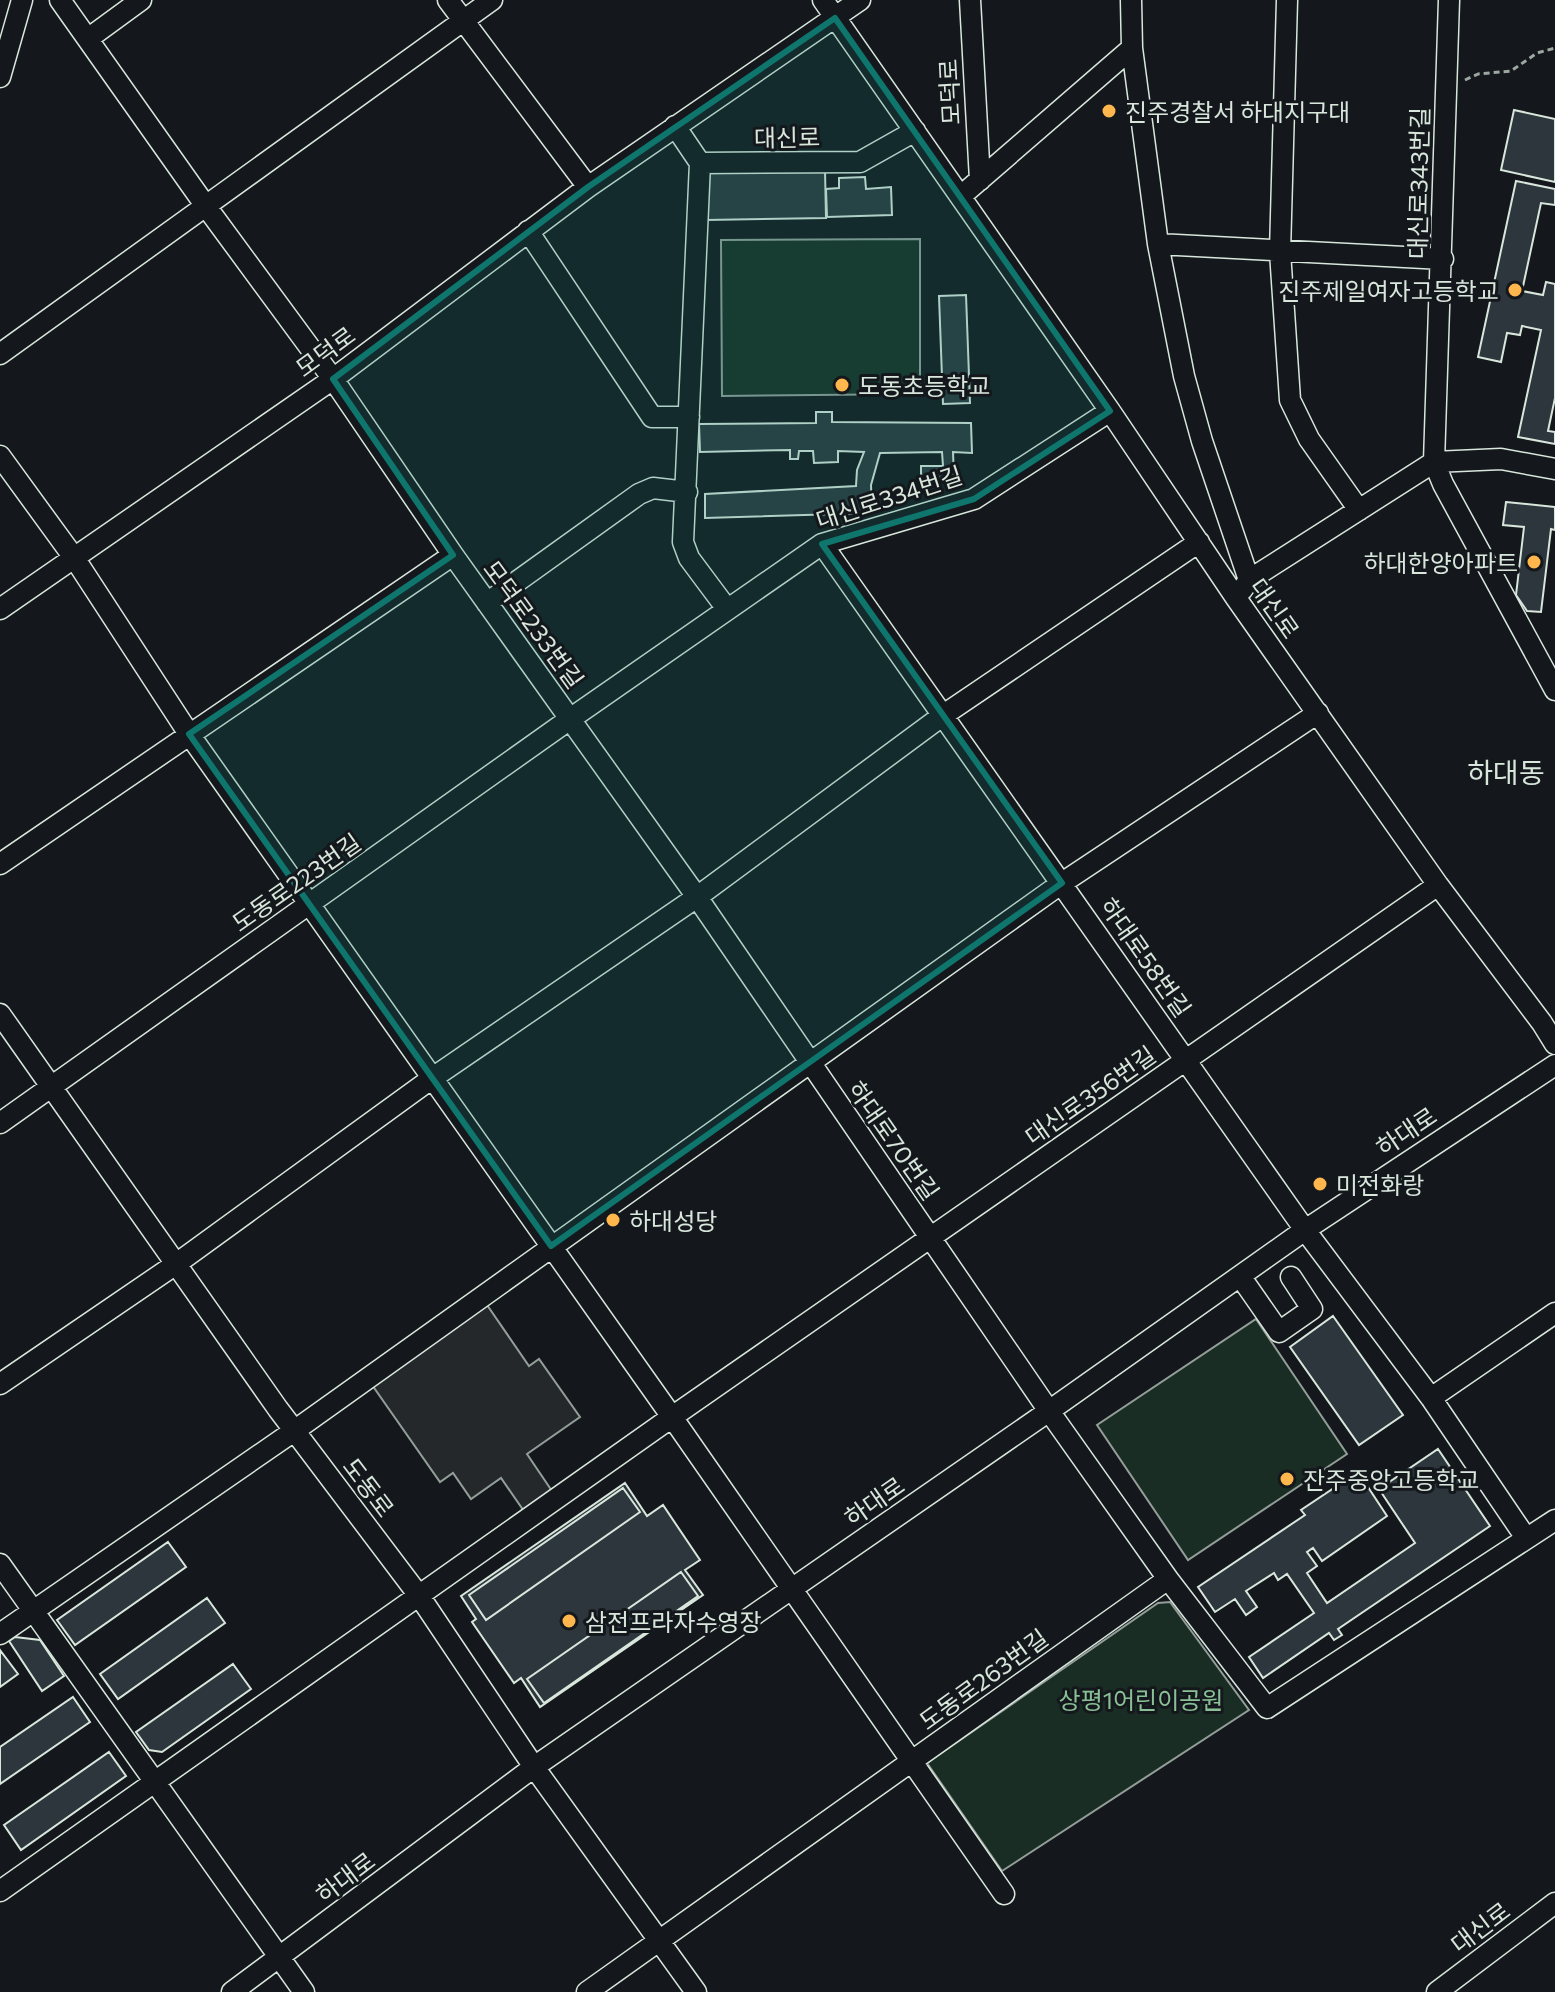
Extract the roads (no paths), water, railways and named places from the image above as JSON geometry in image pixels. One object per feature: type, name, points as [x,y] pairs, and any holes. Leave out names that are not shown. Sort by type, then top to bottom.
[{"type":"street","name":"모덕로233번길","points":[[60,0],[333,379],[453,555],[697,897]]},
{"type":"street","points":[[89,38],[141,0]]},
{"type":"street","points":[[448,0],[588,187]]},
{"type":"street","points":[[0,354],[492,0]]},
{"type":"street","name":"대신로","points":[[823,0],[1438,885],[1549,1023],[1555,1044]]},
{"type":"street","name":"모덕로","points":[[0,609],[333,379],[588,187],[860,0]]},
{"type":"street","name":"모덕로","points":[[970,0],[980,180]]},
{"type":"street","points":[[1131,0],[1132,48],[1158,244],[1187,389],[1249,580]]},
{"type":"street","points":[[1287,0],[1280,252],[1290,400],[1309,439],[1359,510]]},
{"type":"street","name":"대신로343번길","points":[[1434,462],[1443,259],[1449,0]]},
{"type":"street","points":[[0,77],[20,2]]},
{"type":"street","points":[[961,196],[1132,48]]},
{"type":"street","points":[[675,126],[700,163],[683,542],[689,558],[727,609]]},
{"type":"street","name":"대신로","points":[[700,163],[860,162],[915,131]]},
{"type":"street","points":[[528,231],[652,417],[689,417]]},
{"type":"street","points":[[1158,244],[1443,259]]},
{"type":"street","name":"대신로334번길","points":[[570,719],[822,544],[974,499],[1110,411]]},
{"type":"street","points":[[0,456],[75,559],[189,734],[311,903],[431,1079],[672,1417],[1004,1894]]},
{"type":"street","points":[[1236,598],[1249,580],[1434,462],[1501,459],[1555,469]]},
{"type":"street","points":[[1434,462],[1555,690]]},
{"type":"street","points":[[487,603],[639,494],[653,488],[687,492]]},
{"type":"street","points":[[0,1384],[176,1264],[431,1079],[697,897],[942,716],[1199,542]]},
{"type":"street","name":"하대로58번길","points":[[822,544],[1305,1230],[1431,1398],[1526,1538]]},
{"type":"street","points":[[0,864],[453,555]]},
{"type":"street","points":[[0,1634],[294,1431],[1062,883],[1318,713]]},
{"type":"street","name":"도동로223번길","points":[[0,1123],[570,719]]},
{"type":"street","name":"대신로356번길","points":[[0,1891],[672,1417],[1438,885]]},
{"type":"street","name":"하대로70번길","points":[[697,897],[1049,1411]]},
{"type":"street","name":"도동로","points":[[0,1014],[294,1431],[420,1597],[534,1767],[696,1992]]},
{"type":"street","name":"하대로","points":[[232,1992],[534,1767],[1305,1230],[1555,1065]]},
{"type":"street","points":[[1240,1276],[1279,1332],[1312,1309],[1291,1277]]},
{"type":"street","points":[[1431,1398],[1555,1313]]},
{"type":"street","points":[[1049,1411],[1168,1579],[1267,1708],[1555,1520]]},
{"type":"street","points":[[0,1564],[304,1992]]},
{"type":"street","name":"도동로263번길","points":[[587,1992],[1168,1579]]},
{"type":"street","name":"대신로","points":[[1437,1992],[1555,1903]]},
{"type":"place","name":"진주경찰서 하대지구대","points":[[1109,111]]},
{"type":"place","name":"진주제일여자고등학교","points":[[1515,290]]},
{"type":"place","name":"도동초등학교","points":[[842,385]]},
{"type":"place","name":"하대한양아파트","points":[[1534,562]]},
{"type":"place","name":"미전화랑","points":[[1320,1184]]},
{"type":"place","name":"하대성당","points":[[613,1220]]},
{"type":"place","name":"잔주중앙고등학교","points":[[1287,1479]]},
{"type":"place","name":"삼전프라자수영장","points":[[569,1621]]},
{"type":"district","name":"하대동","points":[[1506,772]]},
{"type":"park label","name":"상평1어린이공원","points":[[1141,1699]]}]
